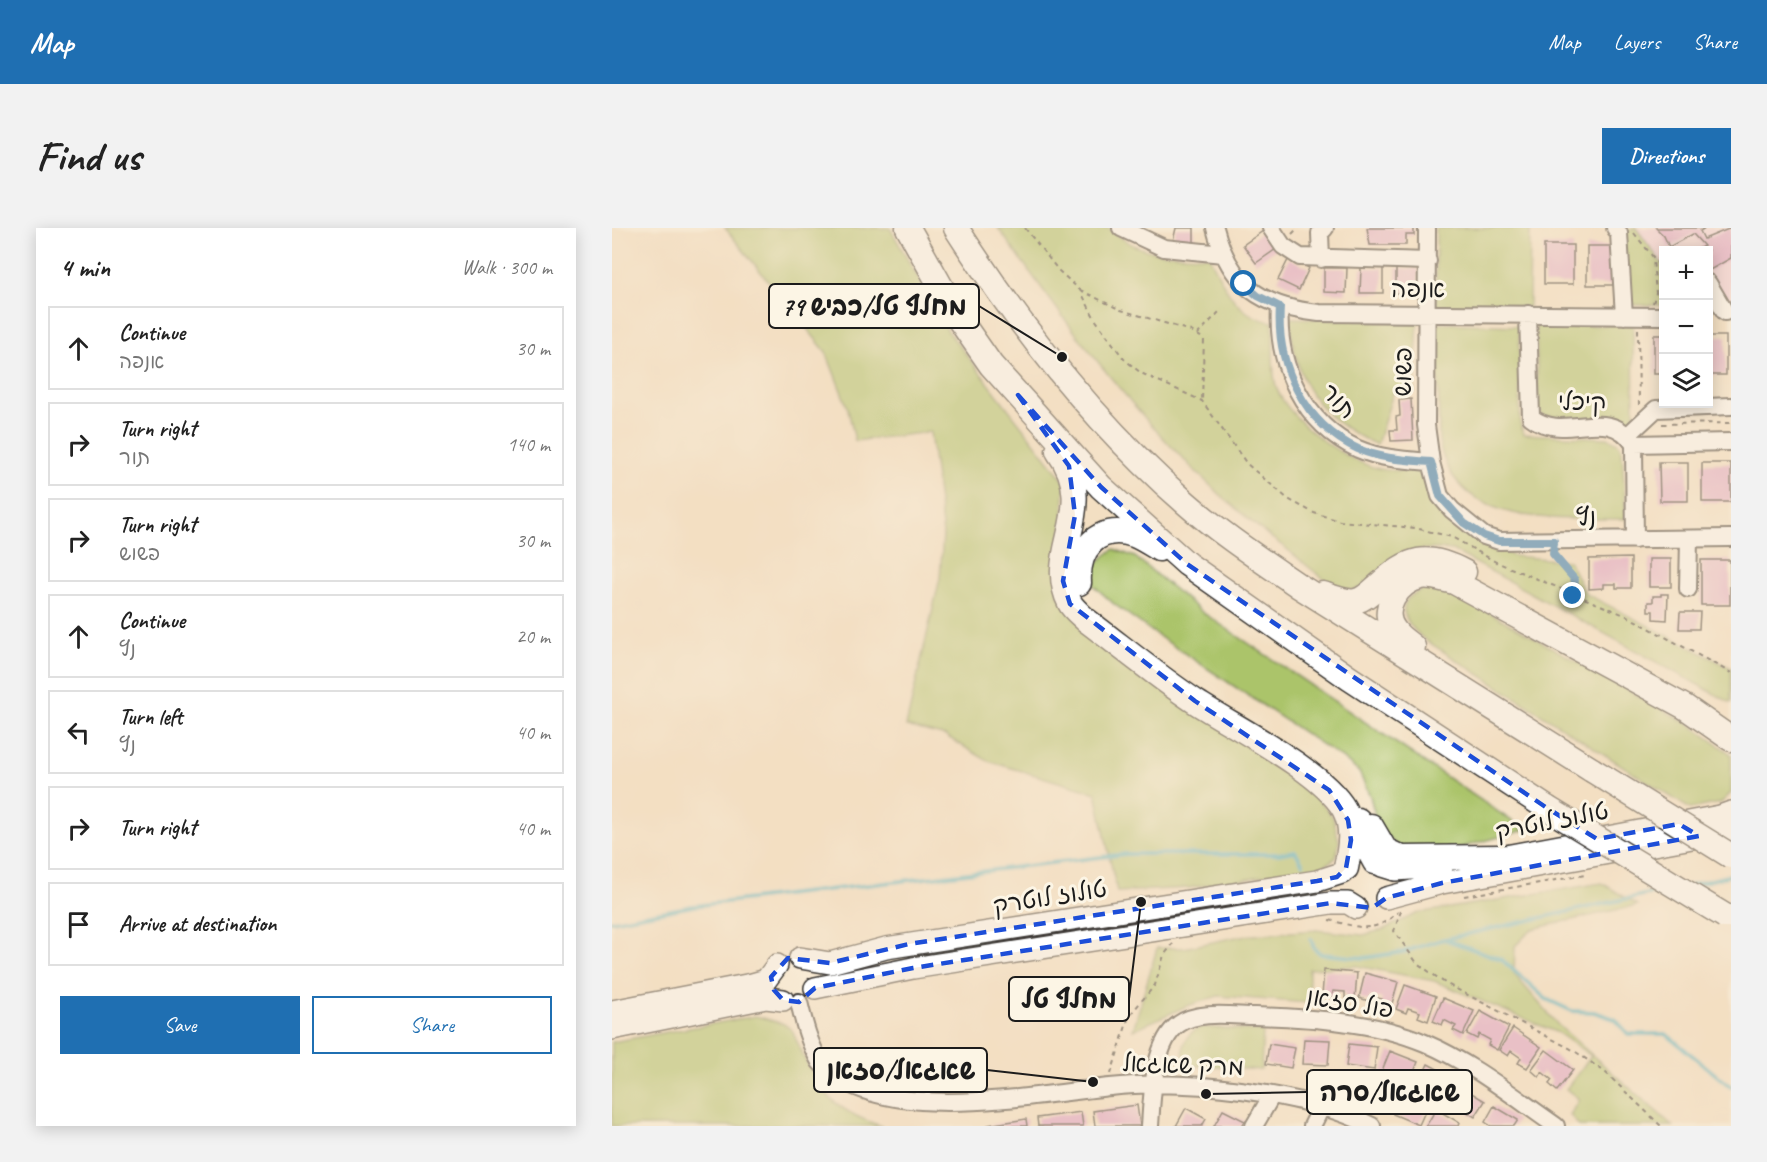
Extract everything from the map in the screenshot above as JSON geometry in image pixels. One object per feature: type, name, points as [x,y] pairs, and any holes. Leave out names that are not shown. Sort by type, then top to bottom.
[{"type":"highway","points":[[908,228],[959,319],[991,365],[1101,487],[1187,564],[1349,678],[1547,808],[1728,918]]},
{"type":"highway","points":[[956,228],[1046,357],[1133,453],[1186,504],[1299,586],[1731,856]]},
{"type":"highway","points":[[1018,395],[1069,466],[1075,494],[1075,515],[1063,562],[1063,581],[1070,604],[1086,620],[1195,701],[1312,775],[1329,790],[1345,811],[1348,820],[1351,840],[1344,870]]},
{"type":"highway","points":[[1187,564],[1133,535],[1114,533],[1096,538],[1082,552],[1078,568],[1079,586],[1096,612],[1331,774],[1350,790],[1360,804],[1379,843],[1392,855],[1418,860],[1502,857]]},
{"type":"highway","points":[[1299,586],[1354,602],[1368,595],[1401,566],[1413,561],[1424,560],[1449,565],[1731,720]]},
{"type":"highway","points":[[1521,726],[1394,631],[1390,620],[1390,605],[1396,591],[1421,577],[1454,582],[1684,707],[1731,739]]},
{"type":"highway","points":[[1331,774],[1348,794],[1362,838],[1378,864]]},
{"type":"main road","name":"טולוז לוטרק","points":[[1378,864],[1407,870],[1502,857],[1731,812]]},
{"type":"main road","name":"טולוז לוטרק","points":[[1394,904],[1442,883],[1731,831]]},
{"type":"main road","points":[[1360,860],[1378,864],[1390,885],[1394,904],[1356,908],[1343,897],[1340,881],[1344,870],[1360,860]]},
{"type":"main road","name":"טולוז לוטרק","points":[[800,958],[830,963],[897,946],[1317,881],[1344,870]]},
{"type":"main road","name":"טולוז לוטרק","points":[[815,988],[913,968],[1332,903],[1348,903],[1356,908]]},
{"type":"main road","points":[[612,1011],[766,980],[777,965],[788,958],[800,958],[807,962],[816,974],[815,988],[806,999],[791,1001],[766,998],[612,1029]]},
{"type":"main road","points":[[777,965],[771,984],[791,1001]]},
{"type":"street","points":[[1121,228],[1164,248],[1223,254]]},
{"type":"street","name":"אנפה","points":[[1215,228],[1223,254],[1244,284],[1258,296],[1280,307],[1319,313],[1644,316]]},
{"type":"street","points":[[1271,228],[1290,251],[1300,257],[1428,261]]},
{"type":"street","points":[[1321,259],[1320,233],[1325,228]]},
{"type":"street","name":"פשוש","points":[[1427,228],[1426,425],[1431,462],[1440,496],[1452,510]]},
{"type":"street","points":[[1615,228],[1619,233],[1644,316]]},
{"type":"street","points":[[1713,293],[1722,312]]},
{"type":"street","name":"תור","points":[[1280,307],[1280,343],[1287,366],[1300,395],[1324,426],[1358,449],[1378,456],[1431,462]]},
{"type":"street","name":"קיכלי","points":[[1528,314],[1531,417],[1541,425],[1553,427],[1611,425],[1634,434]]},
{"type":"street","points":[[1635,540],[1634,434],[1656,409],[1731,406]]},
{"type":"street","points":[[1634,434],[1731,442]]},
{"type":"street","name":"נץ","points":[[1452,510],[1478,532],[1499,541],[1731,538]]},
{"type":"street","points":[[1688,589],[1689,538]]},
{"type":"street","name":"מרק שאגאל","points":[[791,1001],[831,1077],[855,1098],[882,1111],[934,1118],[1109,1087],[1153,1083],[1231,1088],[1272,1095],[1322,1108],[1372,1126]]},
{"type":"street","name":"פול סזאן","points":[[1150,1126],[1153,1083],[1162,1047],[1179,1023],[1194,1018],[1231,1016],[1305,1018],[1374,1028],[1425,1043],[1468,1066],[1556,1126]]},
{"type":"street","points":[[1254,1126],[1272,1095]]},
{"type":"street","points":[[1312,1126],[1322,1108]]},
{"type":"path","points":[[1025,228],[1059,271],[1080,290],[1121,310],[1204,339],[1202,401]]},
{"type":"path","points":[[1631,228],[1659,266]]},
{"type":"path","points":[[1653,259],[1656,293],[1644,316],[1634,434],[1731,423]]},
{"type":"path","points":[[1080,290],[1095,319],[1124,359],[1141,373],[1202,401],[1247,464],[1288,499],[1314,513],[1340,521],[1415,528],[1452,537],[1496,562],[1573,596],[1627,616],[1731,673]]},
{"type":"path","points":[[1197,335],[1220,311]]},
{"type":"path","points":[[1554,541],[1553,554],[1575,580],[1573,596]]},
{"type":"path","points":[[1394,904],[1394,931],[1418,963],[1445,983],[1573,1050],[1605,1072],[1661,1126]]},
{"type":"path","points":[[1109,1087],[1113,1063],[1129,1016],[1155,985]]},
{"type":"highlighted area","points":[[1018,395],[1101,487],[1187,564],[1547,808],[1597,839],[1679,824],[1699,836],[1442,883],[1386,898],[1372,908],[1331,903],[913,968],[815,988],[799,1002],[783,1000],[774,990],[771,977],[788,958],[830,963],[909,944],[1317,881],[1337,877],[1346,868],[1351,840],[1348,820],[1329,790],[1195,701],[1070,604],[1063,581],[1075,515],[1069,466]]},
{"type":"shaded area","points":[[1636,228],[1731,228],[1731,298],[1713,305],[1713,246],[1659,246],[1659,260]]},
{"type":"green space","points":[[725,228],[890,228],[948,331],[1065,482],[1058,596],[1300,777],[1333,817],[1339,841],[1336,858],[1323,866],[1189,888],[1117,892],[1096,793],[988,761],[946,736],[906,726],[940,578],[943,534],[930,432],[855,441],[848,409],[826,352]]},
{"type":"green space","points":[[998,228],[1109,228],[1120,237],[1143,249],[1168,254],[1209,256],[1226,289],[1240,307],[1260,319],[1273,322],[1273,363],[1276,386],[1282,399],[1306,427],[1339,451],[1372,467],[1386,470],[1419,470],[1431,498],[1454,524],[1513,556],[1569,561],[1586,594],[1731,668],[1731,703],[1452,550],[1425,549],[1399,556],[1374,579],[1358,589],[1339,588],[1326,581],[1245,516],[1204,480],[1166,441],[1130,401],[1062,316]]},
{"type":"green space","points":[[1436,228],[1530,228],[1529,307],[1436,308]]},
{"type":"green space","points":[[1636,228],[1659,260],[1659,305],[1626,305],[1624,231]]},
{"type":"green space","points":[[1290,318],[1418,321],[1414,392],[1393,393],[1377,445],[1356,435],[1339,423],[1313,396],[1297,361]]},
{"type":"green space","points":[[1438,323],[1519,326],[1520,423],[1524,434],[1608,438],[1618,443],[1622,450],[1626,519],[1570,519],[1513,513],[1487,505],[1466,491],[1449,470],[1439,441]]},
{"type":"green space","points":[[1633,325],[1634,419],[1626,423],[1623,420],[1543,416],[1538,409],[1536,326]]},
{"type":"green space","points":[[1114,549],[1135,557],[1202,612],[1525,830],[1459,848],[1400,849],[1378,827],[1370,796],[1359,772],[1342,758],[1154,633],[1114,604],[1092,584],[1096,563]]},
{"type":"green space","points":[[1430,587],[1442,588],[1469,601],[1690,725],[1731,754],[1731,793],[1721,803],[1690,809],[1425,640],[1410,624],[1404,609],[1410,597]]},
{"type":"green space","points":[[1602,883],[1638,905],[1532,929],[1515,946],[1514,974],[1558,1025],[1673,1126],[1579,1126],[1570,1115],[1579,1099],[1566,1089],[1591,1056],[1558,1033],[1434,981],[1357,966],[1309,969],[1309,1003],[1218,996],[1187,1006],[1133,1030],[1157,948],[1184,948],[1241,936],[1316,930],[1363,935],[1382,930],[1418,913]]},
{"type":"green space","points":[[756,1016],[784,1024],[792,1030],[815,1078],[834,1102],[863,1119],[882,1126],[612,1126],[612,1042]]},
{"type":"green space","points":[[1201,1027],[1263,1031],[1261,1070],[1186,1065],[1183,1053],[1185,1042],[1195,1030]]},
{"type":"building","points":[[1176,228],[1194,228],[1194,245],[1173,241]]},
{"type":"building","points":[[1367,228],[1414,228],[1414,235],[1406,235],[1406,245],[1370,245]]},
{"type":"building","points":[[1656,228],[1705,228],[1700,231],[1704,239],[1731,228],[1731,258],[1713,268],[1713,246],[1704,246],[1693,234],[1669,246],[1664,236]]},
{"type":"building","points":[[1263,231],[1276,249],[1256,263],[1243,245]]},
{"type":"building","points":[[1544,245],[1573,245],[1573,284],[1544,284]]},
{"type":"building","points":[[1587,246],[1615,246],[1616,285],[1587,285]]},
{"type":"building","points":[[1289,258],[1309,268],[1299,290],[1278,280]]},
{"type":"building","points":[[1324,268],[1347,268],[1346,293],[1324,292]]},
{"type":"building","points":[[1361,268],[1383,268],[1383,293],[1360,293]]},
{"type":"building","points":[[1396,268],[1419,269],[1418,293],[1396,293]]},
{"type":"building","points":[[1654,335],[1659,335],[1659,374],[1654,374]]},
{"type":"building","points":[[1713,336],[1726,336],[1726,375],[1713,375]]},
{"type":"building","points":[[1411,399],[1413,440],[1391,441],[1390,430],[1397,430],[1396,417],[1400,416],[1399,400]]},
{"type":"building","points":[[1659,462],[1688,462],[1688,501],[1660,501]]},
{"type":"building","points":[[1702,463],[1731,463],[1731,502],[1702,502]]},
{"type":"building","points":[[1631,558],[1631,588],[1616,588],[1616,584],[1604,584],[1604,588],[1589,589],[1589,559]]},
{"type":"building","points":[[1649,559],[1671,559],[1671,587],[1649,587]]},
{"type":"building","points":[[1701,560],[1730,560],[1730,605],[1701,605]]},
{"type":"building","points":[[1661,594],[1668,594],[1667,620],[1653,619],[1653,611],[1648,611],[1648,602],[1653,602],[1653,596],[1661,596]]},
{"type":"building","points":[[1680,612],[1700,612],[1699,629],[1679,629]]},
{"type":"building","points":[[1324,970],[1357,973],[1355,999],[1345,998],[1345,992],[1333,991],[1332,997],[1322,996]]},
{"type":"building","points":[[1365,973],[1398,982],[1391,1007],[1381,1004],[1382,999],[1370,996],[1369,1001],[1359,998]]},
{"type":"building","points":[[1405,985],[1436,996],[1428,1021],[1418,1017],[1420,1012],[1408,1008],[1406,1013],[1396,1009]]},
{"type":"building","points":[[1443,998],[1474,1011],[1463,1035],[1453,1030],[1456,1026],[1444,1020],[1442,1025],[1433,1021]]},
{"type":"building","points":[[1480,1011],[1509,1027],[1497,1050],[1488,1045],[1490,1040],[1479,1034],[1477,1039],[1467,1034]]},
{"type":"building","points":[[1513,1028],[1541,1047],[1527,1068],[1518,1063],[1521,1058],[1511,1051],[1508,1056],[1499,1050]]},
{"type":"building","points":[[1304,1039],[1330,1040],[1328,1065],[1302,1064]]},
{"type":"building","points":[[1269,1044],[1295,1048],[1291,1068],[1266,1064]]},
{"type":"building","points":[[1349,1044],[1377,1047],[1374,1070],[1346,1066]]},
{"type":"building","points":[[1546,1050],[1573,1070],[1557,1091],[1549,1084],[1552,1080],[1542,1072],[1539,1077],[1531,1070]]},
{"type":"building","points":[[1390,1051],[1418,1062],[1409,1084],[1381,1073]]},
{"type":"building","points":[[1428,1064],[1453,1077],[1442,1099],[1417,1087]]},
{"type":"building","points":[[1460,1086],[1485,1101],[1475,1117],[1451,1102]]},
{"type":"building","points":[[1401,1094],[1428,1105],[1419,1125],[1393,1114]]},
{"type":"building","points":[[1137,1105],[1140,1126],[1095,1126],[1093,1111]]},
{"type":"building","points":[[1494,1106],[1518,1120],[1514,1126],[1491,1126],[1485,1122]]},
{"type":"building","points":[[1186,1108],[1206,1119],[1202,1126],[1176,1126]]},
{"type":"building","points":[[1436,1109],[1460,1123],[1459,1126],[1426,1126]]},
{"type":"building","points":[[1223,1110],[1245,1121],[1242,1126],[1214,1126]]},
{"type":"building","points":[[1081,1112],[1083,1126],[1038,1126],[1037,1118]]},
{"type":"building","points":[[1026,1119],[1027,1126],[988,1126],[988,1125]]},
{"type":"waterway","points":[[612,921],[693,906],[1126,854],[1278,854],[1295,851],[1303,864]]},
{"type":"waterway","points":[[1691,885],[1731,875]]},
{"type":"waterway","points":[[1445,939],[1666,890]]},
{"type":"waterway","points":[[1311,939],[1314,948],[1321,954],[1364,958],[1403,952],[1444,939],[1501,959],[1546,999],[1572,1011],[1594,1012],[1615,1019],[1628,1034],[1666,1034],[1731,1087]]},
{"type":"place","name":"מחלף טל/כביש 79","points":[[1062,357]]},
{"type":"place","name":"מחלף טל","points":[[1141,902]]},
{"type":"place","name":"שאגאל/סזאן","points":[[1093,1082]]},
{"type":"place","name":"שאגאל/סרה","points":[[1206,1094]]},
{"type":"route","points":[[1244,284],[1258,296],[1280,307],[1280,343],[1292,381],[1310,411],[1324,426],[1340,439],[1378,456],[1431,462],[1440,496],[1464,523],[1484,536],[1499,541],[1554,541],[1553,554],[1575,580],[1573,596]]}]
